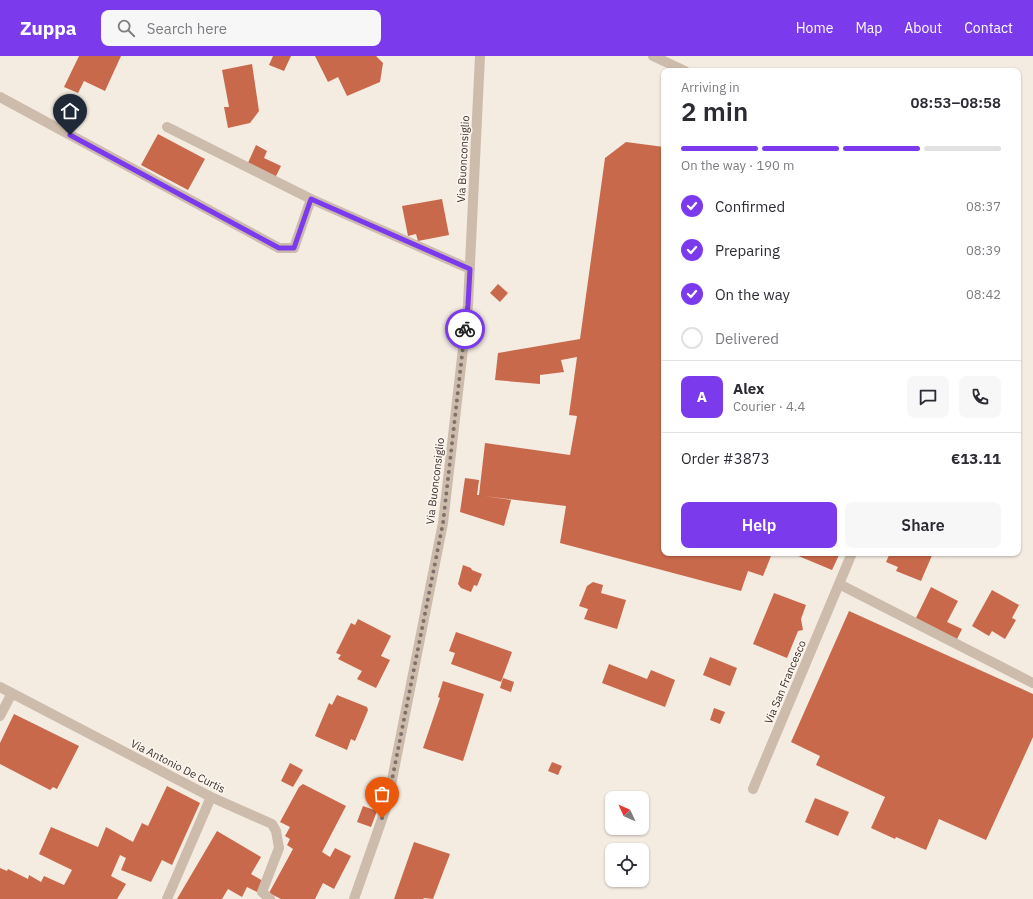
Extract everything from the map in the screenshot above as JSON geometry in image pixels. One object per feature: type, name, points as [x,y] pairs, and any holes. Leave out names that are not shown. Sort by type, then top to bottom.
[{"type":"street","name":"Via Buonconsiglio","points":[[354,899],[387,805],[443,523],[468,305],[480,56]]},
{"type":"street","points":[[653,56],[679,68]]},
{"type":"street","points":[[0,97],[279,248],[294,248],[311,199]]},
{"type":"street","points":[[167,127],[311,199],[470,269]]},
{"type":"street","name":"Via San Francesco","points":[[753,789],[851,556]]},
{"type":"street","points":[[839,584],[1033,683]]},
{"type":"street","name":"Via Antonio De Curtis","points":[[0,687],[211,797],[272,824],[276,831],[279,848],[262,892],[270,899]]},
{"type":"street","points":[[0,716],[12,693]]},
{"type":"street","points":[[167,899],[211,797]]},
{"type":"building","points":[[79,56],[121,56],[105,91],[84,81],[78,93],[64,87]]},
{"type":"building","points":[[273,56],[291,56],[284,71],[269,65]]},
{"type":"building","points":[[315,56],[376,56],[383,63],[380,82],[347,96],[338,77],[328,82]]},
{"type":"building","points":[[252,64],[259,111],[250,123],[228,128],[224,107],[229,107],[222,70]]},
{"type":"building","points":[[158,134],[205,159],[188,190],[141,165]]},
{"type":"building","points":[[626,142],[661,147],[661,556],[771,556],[763,576],[748,571],[741,591],[560,543],[566,506],[484,496],[511,500],[504,526],[460,512],[465,478],[479,480],[477,495],[479,495],[485,443],[570,455],[577,416],[569,415],[577,357],[561,360],[564,372],[540,375],[540,384],[495,380],[498,353],[580,339],[605,158]]},
{"type":"building","points":[[256,145],[267,151],[264,158],[281,166],[275,178],[247,165]]},
{"type":"building","points":[[442,199],[449,235],[418,241],[416,234],[408,236],[402,206]]},
{"type":"building","points":[[498,284],[508,293],[500,302],[490,293]]},
{"type":"building","points":[[798,556],[839,556],[832,570]]},
{"type":"building","points":[[889,556],[932,556],[921,581],[896,571],[898,567],[886,562]]},
{"type":"building","points":[[463,565],[482,574],[477,586],[474,585],[471,592],[461,588],[458,584]]},
{"type":"building","points":[[593,582],[603,585],[601,593],[626,600],[617,629],[584,619],[588,609],[579,606],[587,586]]},
{"type":"building","points":[[931,587],[958,601],[947,622],[962,629],[955,643],[914,622]]},
{"type":"building","points":[[992,590],[1019,605],[1012,618],[1016,620],[1005,639],[992,631],[989,636],[972,626]]},
{"type":"building","points":[[774,593],[806,605],[801,619],[803,630],[798,631],[787,658],[753,644]]},
{"type":"building","points":[[849,611],[1033,694],[1033,737],[986,840],[939,819],[926,850],[896,837],[895,839],[871,828],[885,797],[816,765],[820,756],[791,742]]},
{"type":"building","points":[[358,619],[391,636],[381,656],[390,660],[376,688],[357,679],[362,671],[338,659],[341,655],[336,653],[351,623],[355,625]]},
{"type":"building","points":[[456,632],[512,652],[501,682],[451,664],[455,653],[449,651]]},
{"type":"building","points":[[710,657],[737,668],[730,686],[703,675]]},
{"type":"building","points":[[609,664],[647,679],[651,670],[675,680],[665,707],[602,683]]},
{"type":"building","points":[[503,678],[514,682],[511,692],[500,688]]},
{"type":"building","points":[[443,681],[484,694],[463,761],[423,748],[440,698],[438,697]]},
{"type":"building","points":[[337,695],[367,707],[368,710],[355,741],[351,739],[347,750],[315,736],[329,703],[332,705]]},
{"type":"building","points":[[714,708],[725,712],[720,724],[710,720]]},
{"type":"building","points":[[14,714],[79,746],[57,789],[53,787],[50,790],[0,764],[0,743]]},
{"type":"building","points":[[552,762],[562,766],[558,775],[548,771]]},
{"type":"building","points":[[290,763],[303,770],[293,787],[281,781]]},
{"type":"building","points":[[303,784],[346,806],[322,852],[330,857],[335,848],[351,856],[334,889],[323,883],[315,899],[281,899],[269,893],[293,849],[287,845],[290,839],[285,836],[290,827],[280,822],[299,787]]},
{"type":"building","points":[[167,786],[200,803],[172,865],[162,860],[151,882],[121,870],[126,858],[120,855],[111,876],[126,884],[117,899],[0,899],[0,868],[7,871],[8,869],[28,879],[29,875],[41,882],[44,876],[64,885],[72,870],[39,854],[51,827],[98,847],[106,827],[133,842],[142,823],[148,826]]},
{"type":"building","points":[[815,798],[849,812],[838,836],[805,822]]},
{"type":"building","points":[[363,806],[377,811],[371,827],[357,822]]},
{"type":"building","points":[[217,831],[261,857],[251,874],[263,881],[257,892],[247,887],[242,897],[228,889],[222,899],[177,899]]},
{"type":"building","points":[[414,842],[450,854],[433,899],[394,899]]},
{"type":"way so far","points":[[382,818],[387,805],[443,523],[465,329]]},
{"type":"route","points":[[70,135],[279,248],[294,248],[311,199],[470,269],[465,329]]}]
